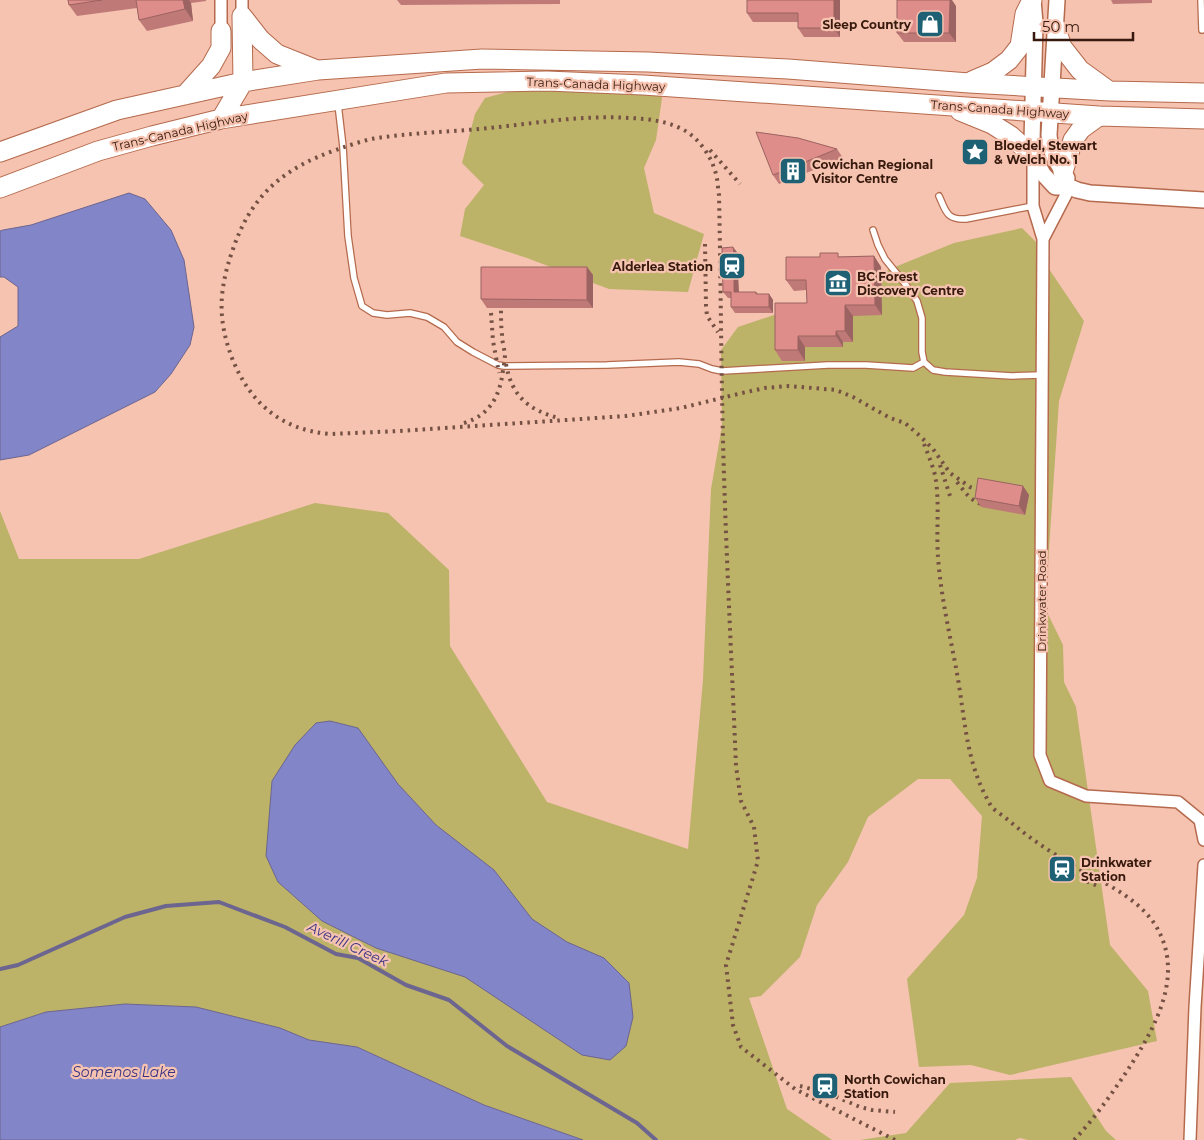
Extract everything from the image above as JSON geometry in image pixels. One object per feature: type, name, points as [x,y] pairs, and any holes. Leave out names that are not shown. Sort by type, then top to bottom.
[{"type":"highway","points":[[969,83],[993,72],[1009,60],[1020,46],[1025,14],[1033,0]]},
{"type":"highway","points":[[242,8],[260,39],[277,54],[318,70]]},
{"type":"highway","points":[[221,119],[243,82],[242,8]]},
{"type":"highway","points":[[1055,26],[1062,47],[1080,70],[1110,91]]},
{"type":"highway","points":[[185,95],[211,66],[221,48],[222,31]]},
{"type":"highway","name":"Trans-Canada Highway","points":[[0,152],[117,110],[243,82],[318,70],[482,59],[648,62],[788,69],[969,83],[1110,91],[1204,93]]},
{"type":"highway","name":"Trans-Canada Highway","points":[[0,188],[98,151],[221,119],[446,83],[547,81],[643,85],[1099,116],[1204,119]]},
{"type":"highway","points":[[949,106],[992,124],[1011,136],[1033,156]]},
{"type":"highway","points":[[1066,179],[1073,140],[1081,129],[1099,116]]},
{"type":"street","points":[[221,0],[222,31]]},
{"type":"street","points":[[1033,0],[1043,87]]},
{"type":"street","points":[[1057,0],[1055,26],[1043,87],[1042,111],[1032,141],[1033,156],[1043,174],[1055,187],[1066,179]]},
{"type":"street","points":[[1042,111],[1049,135],[1050,150],[1066,179],[1077,190],[1090,193],[1204,200]]},
{"type":"street","name":"Drinkwater Road","points":[[1033,156],[1033,206],[1043,239],[1040,755],[1050,781],[1086,796],[1178,802],[1200,820],[1204,840]]},
{"type":"street","name":"Drinkwater Road","points":[[1043,239],[1066,179]]},
{"type":"street","points":[[1190,1140],[1195,1008],[1204,865]]},
{"type":"lane","points":[[1201,0],[1202,30]]},
{"type":"lane","points":[[337,99],[344,147],[348,236],[354,278],[362,306],[373,314],[410,313],[427,316],[444,327],[457,342],[498,365],[504,366],[679,362],[699,364],[712,369],[722,370],[828,365],[914,368],[924,362]]},
{"type":"lane","points":[[939,196],[945,211],[957,220],[966,220],[1033,206]]},
{"type":"lane","points":[[873,230],[885,259],[916,301],[922,318],[922,352],[924,362],[934,370],[945,372],[1012,376],[1042,375]]},
{"type":"shaded area","points":[[656,85],[662,98],[656,140],[644,168],[654,213],[704,234],[688,292],[609,289],[527,258],[460,236],[465,209],[484,185],[462,163],[475,114],[485,98],[515,90]]},
{"type":"shaded area","points":[[1022,228],[1046,252],[1045,263],[1084,321],[1059,401],[1045,608],[1063,645],[1064,682],[1076,707],[1110,945],[1148,991],[1157,1041],[1010,1075],[971,1065],[919,1067],[907,979],[964,915],[977,878],[982,816],[950,779],[918,779],[868,817],[848,862],[817,905],[800,957],[761,996],[749,998],[787,1109],[832,1140],[583,1140],[484,1105],[357,1047],[309,1040],[280,1028],[196,1007],[125,1004],[46,1012],[0,1027],[0,511],[19,559],[139,559],[315,503],[388,513],[449,570],[450,646],[547,802],[688,849],[703,680],[711,489],[722,426],[721,350],[738,327],[789,310],[954,243]]},
{"type":"shaded area","points":[[1071,1077],[1106,1131],[1116,1140],[1028,1140],[1020,1138],[1015,1140],[860,1140],[906,1133],[950,1083]]},
{"type":"water","points":[[129,193],[145,199],[171,230],[184,260],[194,327],[190,345],[171,374],[155,392],[29,455],[0,460],[0,337],[18,326],[18,287],[4,277],[0,277],[0,231],[31,225]]},
{"type":"water","points":[[330,721],[358,728],[398,784],[436,825],[494,870],[532,919],[567,942],[604,958],[629,983],[633,1017],[626,1046],[610,1060],[582,1055],[465,977],[376,948],[322,921],[278,882],[266,856],[272,781],[295,745],[316,723]]},
{"type":"water","name":"Somenos Lake","points":[[125,1004],[196,1007],[280,1028],[309,1040],[357,1047],[484,1105],[583,1140],[0,1140],[0,1027],[46,1012]]},
{"type":"building","points":[[68,0],[102,0],[69,5]]},
{"type":"building","points":[[136,0],[183,0],[185,9],[139,20]]},
{"type":"building","points":[[747,0],[834,0],[834,28],[798,28],[798,13],[747,13]]},
{"type":"building","name":"Sleep Country","points":[[897,0],[950,0],[949,33],[897,33]]},
{"type":"building","name":"Cowichan Regional Visitor Centre","points":[[756,132],[798,138],[837,149],[773,175]]},
{"type":"building","points":[[733,247],[734,253],[738,253],[738,268],[734,269],[734,292],[769,294],[769,307],[731,307],[731,292],[723,292],[722,248]]},
{"type":"building","points":[[820,253],[838,253],[838,257],[874,256],[875,305],[845,305],[845,331],[836,331],[836,336],[798,336],[798,350],[775,350],[775,303],[807,303],[806,280],[786,280],[786,257],[820,257]]},
{"type":"building","points":[[481,267],[587,267],[587,300],[481,299]]},
{"type":"building","points":[[978,478],[1023,486],[1019,506],[975,498]]},
{"type":"waterway","name":"Averill Creek","points":[[0,969],[18,965],[125,917],[166,906],[219,902],[285,927],[336,954],[358,958],[406,985],[449,1000],[507,1046],[637,1123],[656,1140]]},
{"type":"railway","points":[[895,1140],[795,1089],[741,1047],[733,1025],[726,965],[758,861],[754,827],[741,801],[736,766],[724,475],[722,405],[722,370],[719,195],[713,164],[705,150],[689,133],[670,124],[637,118],[614,117],[597,117],[371,139],[317,157],[285,175],[271,186],[249,214],[240,230],[228,264],[223,291],[222,316],[232,358],[239,374],[258,401],[282,420],[297,427],[330,434],[626,416],[681,408],[742,393],[765,388],[789,386],[836,390],[853,397],[890,418],[905,423],[933,449],[950,473],[970,487],[984,492]]},
{"type":"railway","points":[[710,150],[740,184]]},
{"type":"railway","points":[[705,244],[707,316],[718,332]]},
{"type":"railway","points":[[464,423],[487,410],[496,396],[502,379],[505,354],[502,337],[501,308]]},
{"type":"railway","points":[[491,313],[493,341],[499,373]]},
{"type":"railway","points":[[506,364],[512,385],[523,400],[538,410],[558,418]]},
{"type":"railway","points":[[924,444],[934,471],[936,485],[939,573],[944,604],[968,745],[982,789],[993,808],[1031,838],[1074,866],[1128,897],[1146,913],[1154,923],[1163,942],[1168,961],[1163,1000],[1148,1037],[1108,1098],[1074,1140]]},
{"type":"railway","points":[[940,465],[951,499]]},
{"type":"railway","points":[[957,482],[970,498],[981,504]]},
{"type":"railway","points":[[1066,873],[1098,886]]},
{"type":"railway","points":[[800,1086],[830,1094],[860,1107],[895,1112]]},
{"type":"place","name":"Sleep Country","points":[[930,24]]},
{"type":"place","name":"Bloedel, Stewart & Welch No. 1","points":[[975,152]]},
{"type":"place","name":"Cowichan Regional Visitor Centre","points":[[793,171]]},
{"type":"place","name":"Alderlea Station","points":[[732,266]]},
{"type":"place","name":"BC Forest Discovery Centre","points":[[838,283]]},
{"type":"place","name":"Drinkwater Station","points":[[1062,869]]},
{"type":"place","name":"North Cowichan Station","points":[[825,1086]]}]
